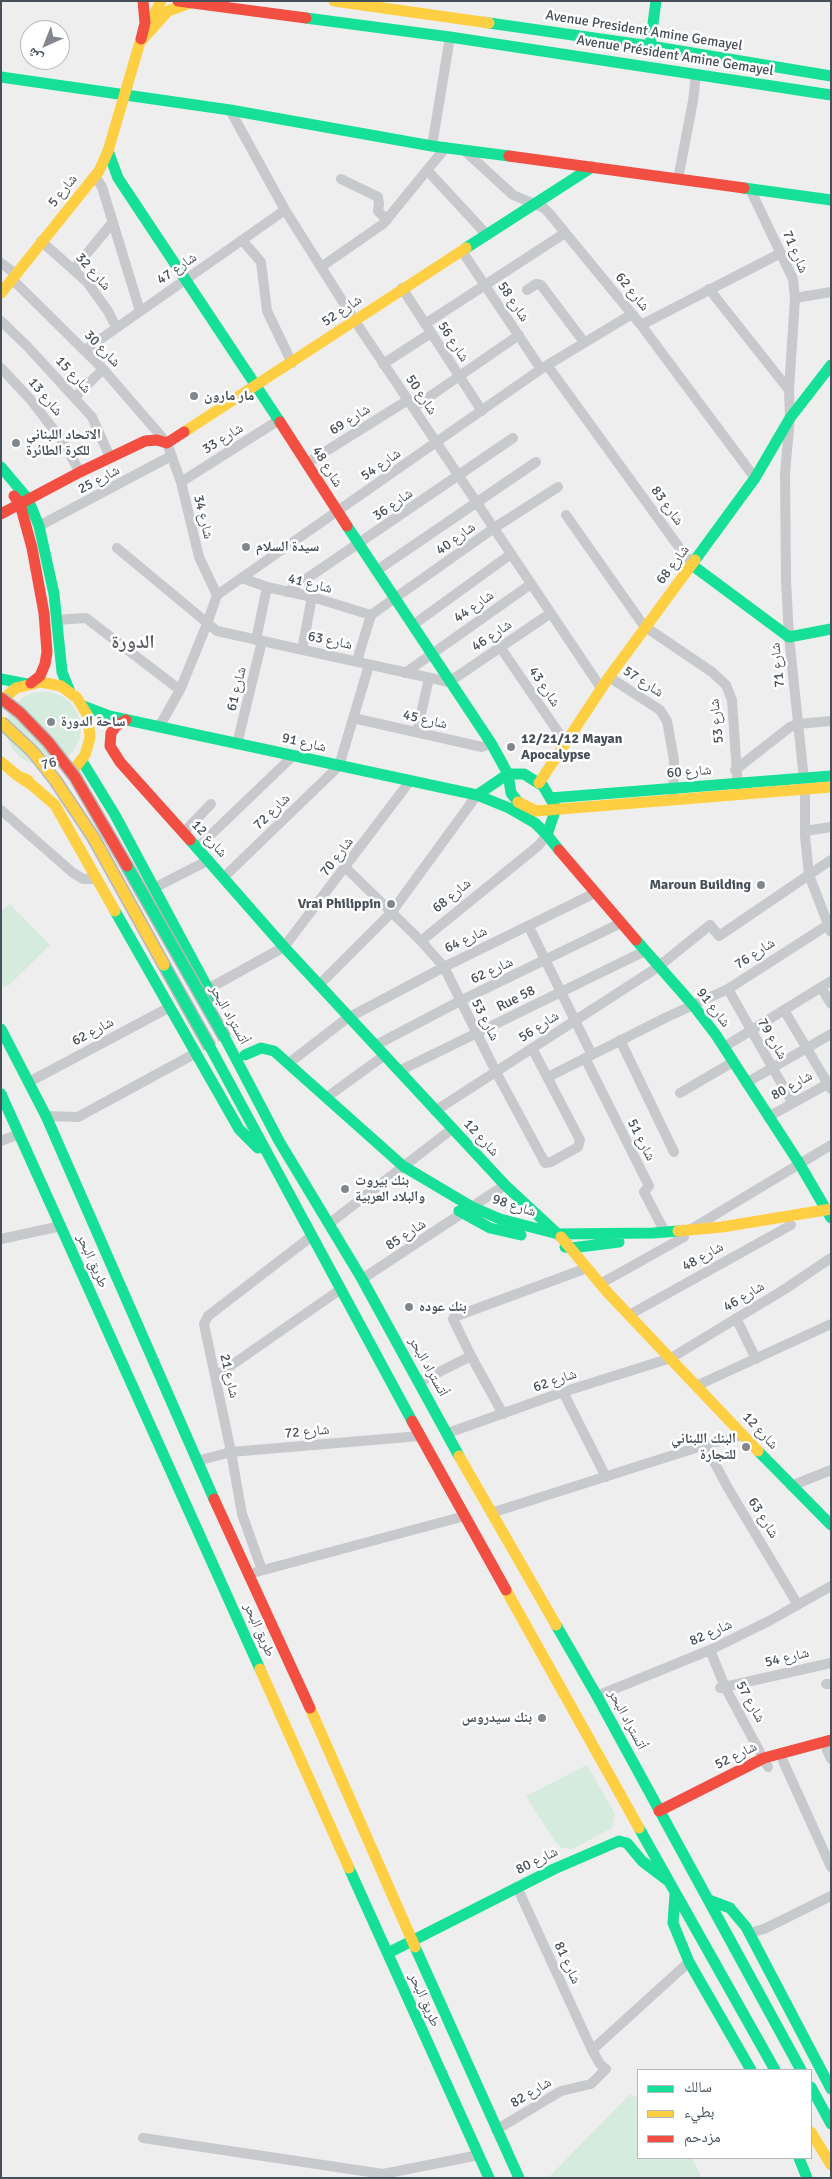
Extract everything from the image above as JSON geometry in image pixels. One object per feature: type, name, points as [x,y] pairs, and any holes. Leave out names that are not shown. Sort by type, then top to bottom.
[{"type":"main road","points":[[140,42],[145,23],[143,1]]},
{"type":"main road","points":[[140,42],[162,1]]},
{"type":"main road","points":[[178,1],[450,37]]},
{"type":"main road","name":"Avenue President Amine Gemayel","points":[[334,1],[650,46],[831,76]]},
{"type":"main road","points":[[568,55],[587,49],[644,53],[650,46],[656,1]]},
{"type":"main road","points":[[140,42],[168,11],[190,3]]},
{"type":"main road","name":"Avenue Président Amine Gemayel","points":[[450,37],[831,95]]},
{"type":"main road","name":"شارع 5","points":[[1,293],[41,241],[97,174],[108,150],[140,42]]},
{"type":"main road","points":[[1,78],[230,110],[432,146],[463,148],[831,200]]},
{"type":"main road","name":"شارع 48","points":[[108,150],[118,178],[432,653],[508,774]]},
{"type":"main road","name":"شارع 52","points":[[167,443],[292,363],[402,288],[592,167]]},
{"type":"main road","points":[[97,174],[118,178]]},
{"type":"main road","name":"شارع 68","points":[[539,782],[644,626],[692,566],[755,478],[790,418],[831,365]]},
{"type":"main road","points":[[1,514],[110,457],[151,439],[167,443]]},
{"type":"main road","points":[[1,467],[39,526],[51,576],[62,672],[70,692]]},
{"type":"main road","points":[[1,478],[24,501],[44,613],[46,652],[45,664],[40,676],[16,688],[1,700]]},
{"type":"main road","name":"شارع 83","points":[[692,566],[790,637]]},
{"type":"main road","points":[[790,637],[831,629]]},
{"type":"main road","points":[[1,679],[15,683],[52,683],[70,692],[84,706],[91,727],[88,749],[82,761],[115,815],[273,1108],[279,1141]]},
{"type":"main road","name":"أتستراد البحر","points":[[1,700],[20,713],[48,742],[92,803],[225,1038],[279,1141],[330,1223],[491,1513],[597,1696],[800,2069]]},
{"type":"main road","name":"شارع 91","points":[[84,706],[103,715],[477,795],[509,808],[535,823],[547,834],[658,967],[693,1005],[724,1047],[830,1214]]},
{"type":"main road","points":[[120,762],[112,750],[109,737],[116,726],[126,720]]},
{"type":"main road","points":[[1,722],[33,752],[55,780],[93,837],[275,1165],[420,1436],[774,2069]]},
{"type":"main road","points":[[88,749],[104,752],[120,762]]},
{"type":"main road","name":"76","points":[[18,776],[41,782],[53,781],[69,773],[82,761]]},
{"type":"main road","points":[[1,762],[40,791],[55,805],[239,1129],[275,1165]]},
{"type":"main road","name":"شارع 12","points":[[120,762],[209,860],[284,947],[452,1129],[505,1185],[558,1234],[629,1315],[791,1486],[831,1525]]},
{"type":"main road","points":[[477,795],[508,774],[524,774],[539,782],[553,803],[547,834]]},
{"type":"main road","name":"شارع 60","points":[[508,774],[511,793],[518,802],[536,811],[553,803],[673,793],[804,784],[831,787]]},
{"type":"main road","name":"شارع 60","points":[[804,784],[831,776]]},
{"type":"main road","points":[[1,1029],[46,1116],[197,1461],[414,1941],[485,2136],[519,2178]]},
{"type":"main road","name":"شارع 98","points":[[246,1058],[256,1049],[274,1051],[289,1063],[300,1078],[425,1190],[468,1210],[500,1219],[558,1234],[612,1234],[688,1232],[791,1225],[830,1214]]},
{"type":"main road","name":"شارع 98","points":[[246,1058],[272,1059],[327,1097],[401,1168]]},
{"type":"main road","name":"طريق البحر","points":[[1,1094],[388,1953],[485,2136],[479,2155],[489,2178]]},
{"type":"main road","name":"شارع 98","points":[[468,1210],[490,1228],[571,1248],[830,1214]]},
{"type":"main road","name":"شارع 52","points":[[661,1814],[763,1764],[830,1749]]},
{"type":"main road","name":"شارع 52","points":[[763,1764],[784,1761],[830,1749]]},
{"type":"main road","name":"شارع 80","points":[[388,1953],[564,1864],[618,1841],[627,1843],[642,1862],[667,1880]]},
{"type":"main road","points":[[675,1894],[673,1923],[689,1962],[750,2069]]},
{"type":"main road","points":[[709,1900],[730,1908],[749,1933],[831,2089]]},
{"type":"main road","points":[[729,1990],[726,2004],[762,2069]]},
{"type":"main road","points":[[812,2089],[831,2124]]},
{"type":"main road","points":[[812,2134],[831,2165]]},
{"type":"main road","points":[[812,2154],[826,2178]]},
{"type":"main road","points":[[799,2159],[807,2178]]},
{"type":"street","points":[[432,146],[450,37]]},
{"type":"street","points":[[678,179],[694,102],[696,75]]},
{"type":"street","name":"شارع 50","points":[[230,110],[285,210],[354,321],[601,688]]},
{"type":"street","points":[[321,267],[387,220],[446,147]]},
{"type":"street","name":"شارع 62","points":[[463,148],[513,195],[535,204],[549,213],[641,324],[755,478]]},
{"type":"street","points":[[427,170],[487,235]]},
{"type":"street","points":[[97,174],[140,312]]},
{"type":"street","points":[[341,179],[378,197],[378,211],[387,220]]},
{"type":"street","name":"شارع 71","points":[[750,189],[793,279],[796,298],[789,390],[790,418],[785,473],[786,580],[804,784],[805,831],[809,875],[829,927]]},
{"type":"street","name":"شارع 47","points":[[85,350],[285,210]]},
{"type":"street","points":[[74,269],[113,222]]},
{"type":"street","points":[[383,364],[485,285],[565,233]]},
{"type":"street","points":[[242,240],[261,262],[267,311],[292,363]]},
{"type":"street","name":"شارع 32","points":[[41,241],[74,269],[98,296],[116,327]]},
{"type":"street","name":"شارع 58","points":[[462,250],[519,336],[544,367]]},
{"type":"street","points":[[641,324],[781,253]]},
{"type":"street","name":"شارع 30","points":[[1,262],[103,369],[167,443]]},
{"type":"street","points":[[527,290],[536,284],[541,285],[584,342]]},
{"type":"street","name":"شارع 56","points":[[402,288],[482,411]]},
{"type":"street","points":[[709,289],[789,390]]},
{"type":"street","points":[[796,298],[831,292]]},
{"type":"street","name":"شارع 54","points":[[217,595],[544,367],[632,314]]},
{"type":"street","name":"شارع 15","points":[[1,321],[28,347],[92,417],[110,457]]},
{"type":"street","name":"شارع 69","points":[[307,463],[460,377],[519,336]]},
{"type":"street","name":"شارع 83","points":[[544,367],[692,566]]},
{"type":"street","name":"شارع 13","points":[[1,368],[61,439],[80,472]]},
{"type":"street","points":[[75,397],[103,369]]},
{"type":"street","name":"شارع 33","points":[[181,482],[279,420]]},
{"type":"street","name":"شارع 36","points":[[287,592],[359,545],[513,438]]},
{"type":"street","name":"شارع 34","points":[[167,443],[181,482],[199,557],[217,595]]},
{"type":"street","name":"شارع 25","points":[[39,526],[171,456]]},
{"type":"street","points":[[376,571],[536,462]]},
{"type":"street","name":"شارع 40","points":[[371,615],[494,528],[558,487]]},
{"type":"street","points":[[566,515],[644,626]]},
{"type":"street","name":"شارع 63","points":[[117,548],[217,631],[449,682]]},
{"type":"street","points":[[412,625],[511,554]]},
{"type":"street","name":"شارع 41","points":[[242,578],[267,587],[371,615]]},
{"type":"street","name":"شارع 44","points":[[432,653],[531,584]]},
{"type":"street","name":"شارع 61","points":[[237,744],[259,640],[267,587]]},
{"type":"street","points":[[159,727],[180,690],[217,595]]},
{"type":"street","points":[[302,650],[312,598]]},
{"type":"street","name":"شارع 46","points":[[449,682],[550,612]]},
{"type":"street","points":[[357,661],[371,615]]},
{"type":"street","points":[[56,620],[86,618],[180,690]]},
{"type":"street","name":"شارع 53","points":[[644,626],[712,672],[726,685],[732,700],[735,770],[738,789]]},
{"type":"street","name":"شارع 43","points":[[500,647],[566,742]]},
{"type":"street","points":[[405,673],[432,653]]},
{"type":"street","points":[[339,766],[369,665]]},
{"type":"street","name":"شارع 57","points":[[609,677],[660,710],[667,721],[674,760],[673,793]]},
{"type":"street","points":[[416,732],[429,678]]},
{"type":"street","name":"شارع 45","points":[[353,718],[482,747],[490,743]]},
{"type":"street","points":[[735,770],[786,730],[798,724],[831,721]]},
{"type":"street","points":[[197,848],[293,756]]},
{"type":"street","name":"شارع 72","points":[[224,877],[339,766]]},
{"type":"street","name":"شارع 70","points":[[284,947],[410,782]]},
{"type":"street","points":[[320,984],[391,912],[477,795]]},
{"type":"street","points":[[183,833],[210,804]]},
{"type":"street","points":[[1,810],[72,872],[83,879],[97,878]]},
{"type":"street","points":[[805,831],[831,827]]},
{"type":"street","name":"شارع 68","points":[[421,941],[538,846],[547,834]]},
{"type":"street","points":[[154,888],[209,860]]},
{"type":"street","points":[[809,875],[831,860]]},
{"type":"street","name":"شارع 53","points":[[346,868],[421,941],[444,968],[476,1034],[545,1163],[551,1162],[578,1147],[580,1140],[548,1077]]},
{"type":"street","name":"شارع 56","points":[[436,1111],[658,967],[710,925],[719,936],[809,875]]},
{"type":"street","name":"شارع 64","points":[[289,1063],[350,1017],[595,893]]},
{"type":"street","name":"شارع 62","points":[[376,1045],[460,1001],[621,923]]},
{"type":"street","points":[[529,927],[575,1021],[588,1057]]},
{"type":"street","name":"شارع 76","points":[[548,1077],[620,1040],[728,989],[829,927]]},
{"type":"street","points":[[208,990],[284,947]]},
{"type":"street","name":"Rue 58","points":[[399,1071],[645,951]]},
{"type":"street","points":[[724,1047],[831,981]]},
{"type":"street","points":[[821,987],[831,1004]]},
{"type":"street","name":"شارع 79","points":[[728,989],[792,1102]]},
{"type":"street","name":"شارع 62","points":[[29,1082],[170,1007]]},
{"type":"street","points":[[784,1010],[830,1085]]},
{"type":"street","points":[[746,1083],[831,1034]]},
{"type":"street","points":[[620,1040],[674,1152]]},
{"type":"street","points":[[532,1048],[548,1077]]},
{"type":"street","points":[[46,1116],[78,1117],[196,1053]]},
{"type":"street","points":[[327,1097],[385,1055]]},
{"type":"street","name":"شارع 51","points":[[588,1057],[649,1186],[644,1192],[665,1232]]},
{"type":"street","points":[[680,1094],[733,1062]]},
{"type":"street","name":"شارع 80","points":[[768,1117],[792,1102],[830,1085]]},
{"type":"street","points":[[330,1223],[452,1129]]},
{"type":"street","points":[[1,1141],[19,1134]]},
{"type":"street","points":[[600,1284],[688,1232],[798,1163],[831,1145]]},
{"type":"street","points":[[468,1210],[505,1185]]},
{"type":"street","name":"شارع 85","points":[[362,1279],[468,1210]]},
{"type":"street","name":"شارع 48","points":[[629,1315],[791,1225]]},
{"type":"street","points":[[1,1239],[61,1226]]},
{"type":"street","name":"شارع 21","points":[[262,1570],[242,1514],[232,1452],[204,1324],[208,1316],[312,1236]]},
{"type":"street","name":"شارع 46","points":[[671,1358],[786,1289],[831,1258]]},
{"type":"street","points":[[503,1414],[453,1319],[457,1314],[587,1268]]},
{"type":"street","points":[[216,1376],[341,1289]]},
{"type":"street","points":[[736,1318],[756,1359]]},
{"type":"street","points":[[696,1386],[831,1324]]},
{"type":"street","points":[[419,1382],[471,1356]]},
{"type":"street","name":"شارع 62","points":[[448,1433],[563,1392],[671,1358]]},
{"type":"street","points":[[563,1392],[606,1477]]},
{"type":"street","points":[[491,1513],[705,1445],[743,1435]]},
{"type":"street","name":"شارع 72","points":[[197,1461],[232,1452],[420,1436]]},
{"type":"street","name":"شارع 63","points":[[705,1445],[798,1605]]},
{"type":"street","points":[[791,1486],[831,1470]]},
{"type":"street","points":[[249,1574],[465,1516]]},
{"type":"street","name":"شارع 82","points":[[597,1696],[708,1651],[831,1586]]},
{"type":"street","name":"شارع 57","points":[[708,1651],[723,1688],[763,1764]]},
{"type":"street","name":"شارع 54","points":[[723,1688],[831,1662]]},
{"type":"street","points":[[784,1761],[831,1867]]},
{"type":"street","name":"شارع 81","points":[[517,1887],[592,2050],[600,2064],[606,2069]]},
{"type":"street","points":[[754,1944],[766,1934],[831,1896]]},
{"type":"street","points":[[749,1933],[831,1904]]},
{"type":"street","points":[[592,2050],[689,1962]]},
{"type":"street","name":"شارع 82","points":[[485,2136],[561,2091],[591,2084],[606,2069]]},
{"type":"street","points":[[143,2138],[383,2174],[479,2155]]},
{"type":"green space","name":"ساحة الدورة","points":[[36,692],[60,695],[70,702],[77,713],[81,725],[80,738],[74,750],[65,759],[30,763],[20,757],[12,748],[7,737],[9,714],[25,696]]},
{"type":"green space","points":[[10,904],[50,945],[8,986],[1,987],[1,911]]},
{"type":"green space","points":[[587,1765],[615,1814],[612,1828],[572,1849],[562,1848],[556,1843],[526,1796]]},
{"type":"green space","points":[[630,2094],[637,2098],[637,2159],[692,2159],[702,2178],[548,2178]]},
{"type":"traffic: fast","points":[[650,46],[656,1]]},
{"type":"traffic: fast","points":[[306,18],[450,37],[831,95]]},
{"type":"traffic: fast","points":[[489,23],[650,46],[831,76]]},
{"type":"traffic: fast","points":[[1,77],[230,110],[432,146],[509,156]]},
{"type":"traffic: fast","points":[[108,151],[118,178],[280,422]]},
{"type":"traffic: fast","points":[[466,248],[592,167]]},
{"type":"traffic: fast","points":[[744,188],[831,200]]},
{"type":"traffic: fast","points":[[695,560],[755,478],[790,418],[831,365]]},
{"type":"traffic: fast","points":[[1,467],[28,499],[39,526],[54,594],[62,672],[70,692]]},
{"type":"traffic: fast","points":[[347,526],[491,743],[508,774],[511,793],[518,802]]},
{"type":"traffic: fast","points":[[692,565],[789,637],[831,629]]},
{"type":"traffic: fast","points":[[1,679],[27,684]]},
{"type":"traffic: fast","points":[[83,706],[109,716],[477,795],[508,774],[524,774],[543,786],[556,808],[547,835],[559,850]]},
{"type":"traffic: fast","points":[[82,761],[115,815],[212,996]]},
{"type":"traffic: fast","points":[[550,798],[831,776]]},
{"type":"traffic: fast","points":[[477,795],[509,808],[535,823],[547,835]]},
{"type":"traffic: fast","points":[[190,840],[284,947],[505,1185],[561,1237]]},
{"type":"traffic: fast","points":[[127,866],[225,1038]]},
{"type":"traffic: fast","points":[[115,911],[239,1129],[258,1148]]},
{"type":"traffic: fast","points":[[636,940],[693,1005],[716,1035],[799,1163],[831,1218]]},
{"type":"traffic: fast","points":[[164,965],[210,1047]]},
{"type":"traffic: fast","points":[[1,1029],[46,1116],[214,1499]]},
{"type":"traffic: fast","points":[[225,1038],[279,1141],[362,1279],[459,1456]]},
{"type":"traffic: fast","points":[[210,1047],[412,1421]]},
{"type":"traffic: fast","points":[[245,1055],[261,1048],[274,1051],[403,1166],[472,1207],[500,1219],[558,1234],[678,1231]]},
{"type":"traffic: fast","points":[[1,1094],[260,1669]]},
{"type":"traffic: fast","points":[[459,1211],[490,1228],[521,1235]]},
{"type":"traffic: fast","points":[[565,1247],[571,1248],[619,1242]]},
{"type":"traffic: fast","points":[[758,1451],[831,1525]]},
{"type":"traffic: fast","points":[[556,1625],[597,1696],[800,2069]]},
{"type":"traffic: fast","points":[[639,1828],[774,2069]]},
{"type":"traffic: fast","points":[[388,1953],[554,1869],[619,1841],[627,1843],[642,1861],[667,1880]]},
{"type":"traffic: fast","points":[[349,1868],[489,2178]]},
{"type":"traffic: fast","points":[[675,1894],[673,1923],[689,1962],[750,2069]]},
{"type":"traffic: fast","points":[[709,1900],[730,1908],[746,1927],[831,2089]]},
{"type":"traffic: fast","points":[[415,1947],[519,2178]]},
{"type":"traffic: fast","points":[[812,2089],[831,2124]]},
{"type":"traffic: fast","points":[[799,2159],[807,2178]]},
{"type":"traffic: slow","points":[[1,293],[99,171],[108,151],[140,42],[161,1]]},
{"type":"traffic: slow","points":[[334,1],[489,23]]},
{"type":"traffic: slow","points":[[140,42],[168,11],[190,3]]},
{"type":"traffic: slow","points":[[184,432],[466,248]]},
{"type":"traffic: slow","points":[[539,783],[609,677],[695,560]]},
{"type":"traffic: slow","points":[[1,701],[16,688],[41,682],[61,686],[77,698],[88,716],[90,738],[85,755],[75,768]]},
{"type":"traffic: slow","points":[[1,722],[33,752],[55,780],[93,837],[164,965]]},
{"type":"traffic: slow","points":[[1,762],[18,776],[28,780]]},
{"type":"traffic: slow","points":[[18,776],[32,785],[55,805],[115,911]]},
{"type":"traffic: slow","points":[[518,802],[536,811],[831,787]]},
{"type":"traffic: slow","points":[[678,1231],[722,1227],[831,1209]]},
{"type":"traffic: slow","points":[[561,1237],[608,1293],[758,1451]]},
{"type":"traffic: slow","points":[[459,1456],[556,1625]]},
{"type":"traffic: slow","points":[[506,1590],[639,1828]]},
{"type":"traffic: slow","points":[[260,1669],[349,1868]]},
{"type":"traffic: slow","points":[[310,1708],[415,1947]]},
{"type":"traffic: slow","points":[[812,2134],[831,2165]]},
{"type":"traffic: jam","points":[[141,39],[145,23],[143,1]]},
{"type":"traffic: jam","points":[[178,1],[306,18]]},
{"type":"traffic: jam","points":[[509,156],[744,188]]},
{"type":"traffic: jam","points":[[280,422],[347,526]]},
{"type":"traffic: jam","points":[[1,514],[80,472],[145,441],[157,440],[167,443],[184,432]]},
{"type":"traffic: jam","points":[[14,496],[20,504],[32,548],[44,613],[47,652],[45,664],[40,676],[31,683]]},
{"type":"traffic: jam","points":[[1,698],[20,713],[48,742],[75,777],[127,866]]},
{"type":"traffic: jam","points":[[126,720],[116,726],[111,733],[110,746],[120,762],[190,840]]},
{"type":"traffic: jam","points":[[559,850],[636,940]]},
{"type":"traffic: jam","points":[[412,1421],[506,1590]]},
{"type":"traffic: jam","points":[[214,1499],[310,1708]]},
{"type":"traffic: jam","points":[[659,1811],[764,1758],[831,1740]]},
{"type":"place","name":"مار مارون","points":[[194,396]]},
{"type":"place","name":"الاتحاد اللبناني للكرة الطائرة","points":[[16,443]]},
{"type":"place","name":"سيدة السلام","points":[[246,547]]},
{"type":"place","name":"ساحة الدورة","points":[[51,722]]},
{"type":"place","name":"12/21/12 Mayan Apocalypse","points":[[511,747]]},
{"type":"place","name":"Maroun Building","points":[[761,885]]},
{"type":"place","name":"Vrai Philippin","points":[[391,904]]},
{"type":"place","name":"بنك بيروت والبلاد العربية","points":[[345,1189]]},
{"type":"place","name":"بنك عوده","points":[[409,1307]]},
{"type":"place","name":"البنك اللبناني للتجارة","points":[[746,1447]]},
{"type":"place","name":"بنك سيدروس","points":[[542,1718]]},
{"type":"district","name":"الدورة","points":[[133,643]]}]
